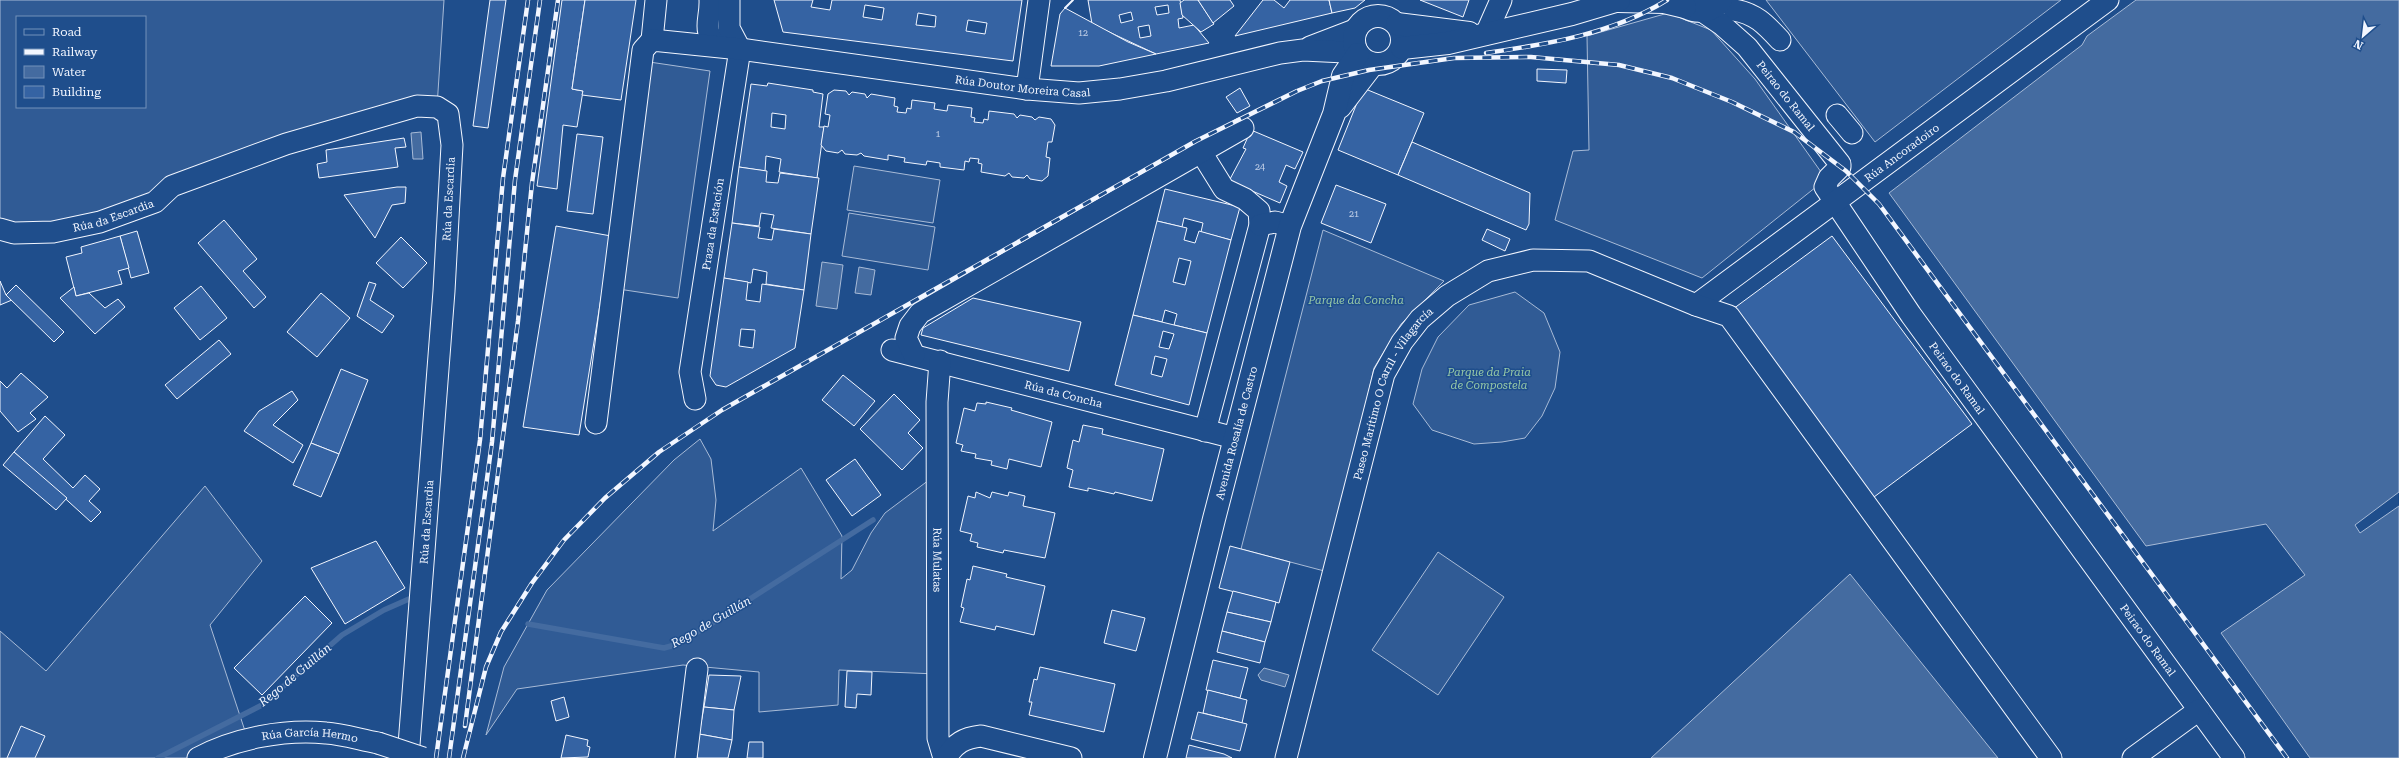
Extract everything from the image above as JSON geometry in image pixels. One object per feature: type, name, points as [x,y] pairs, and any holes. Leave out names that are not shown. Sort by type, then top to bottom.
[{"type":"main road","points":[[1402,48],[1428,47],[1486,34],[1618,0],[1664,2],[1711,9],[1728,3]]},
{"type":"main road","points":[[1386,13],[1402,35],[1402,48],[1394,59],[1387,63],[1361,49],[1366,20],[1386,13],[1486,34]]},
{"type":"main road","name":"Avenida Rosalía de Castro","points":[[1155,758],[1290,226],[1334,114],[1343,76],[1361,49]]},
{"type":"street","points":[[596,423],[643,50],[652,40],[656,0]]},
{"type":"street","points":[[710,0],[708,33],[711,39],[730,47],[729,0]]},
{"type":"street","points":[[1027,89],[1039,0]]},
{"type":"street","points":[[1486,34],[1501,0]]},
{"type":"street","name":"Rúa Ancoradoiro","points":[[1696,305],[2100,2]]},
{"type":"street","points":[[1728,3],[1764,23],[1780,40]]},
{"type":"street","name":"Peirao do Ramal","points":[[1728,3],[1747,47]]},
{"type":"street","name":"Peirao do Ramal","points":[[1688,6],[1721,24],[1747,47],[1840,164],[1840,167],[1829,178],[1825,187],[1834,201],[1911,315],[2234,758]]},
{"type":"street","name":"Rúa Doutor Moreira Casal","points":[[652,40],[691,45],[730,47],[1027,89],[1079,93],[1120,90],[1166,81],[1241,61],[1304,50],[1345,52],[1361,49]]},
{"type":"street","name":"Praza da Estación","points":[[695,399],[690,372],[730,47]]},
{"type":"street","name":"Rúa da Escardia","points":[[0,229],[14,233],[53,232],[100,222],[154,202],[172,186],[286,144],[417,106],[437,107],[448,114],[452,145],[444,283],[408,758]]},
{"type":"street","points":[[1837,115],[1852,133]]},
{"type":"street","points":[[914,355],[906,338],[910,326],[920,313],[1243,128]]},
{"type":"street","points":[[1201,152],[1224,189],[1246,199],[1259,211],[1260,225],[1205,431]]},
{"type":"street","points":[[1260,225],[1275,222],[1290,226]]},
{"type":"street","name":"Paseo Marítimo O Carril - Vilagarcía","points":[[1286,758],[1384,374],[1402,342],[1420,319],[1447,296],[1488,271],[1533,260],[1589,261],[1696,305]]},
{"type":"street","points":[[1696,305],[1729,316],[2051,758]]},
{"type":"street","name":"Rúa da Concha","points":[[892,350],[940,361],[1235,438]]},
{"type":"street","name":"Rúa Mulatas","points":[[940,361],[937,402],[937,674],[938,738],[945,758]]},
{"type":"street","points":[[686,758],[697,668]]},
{"type":"street","points":[[2133,758],[2199,710]]},
{"type":"street","name":"Rúa García Hermo","points":[[198,758],[209,752],[248,740],[285,733],[327,733],[378,744],[423,758]]},
{"type":"street","points":[[945,758],[952,748],[959,742],[969,737],[981,736],[1071,758]]},
{"type":"shaded area","points":[[0,0],[444,0],[437,107],[417,106],[100,222],[0,229]]},
{"type":"shaded area","points":[[1766,0],[2061,0],[1875,142]]},
{"type":"shaded area","points":[[1668,13],[1711,30],[1755,79],[1826,179],[1702,278],[1555,220],[1573,151],[1589,150],[1587,36]]},
{"type":"shaded area","points":[[636,60],[710,71],[678,298],[605,287]]},
{"type":"shaded area","points":[[854,166],[940,180],[933,223],[847,210]]},
{"type":"shaded area","points":[[849,213],[935,227],[928,270],[842,256]]},
{"type":"shaded area","name":"Parque da Concha","points":[[1323,230],[1444,281],[1401,324],[1374,368],[1328,572],[1241,549]]},
{"type":"shaded area","name":"Parque da Praia de Compostela","points":[[1515,292],[1544,313],[1560,352],[1555,388],[1542,416],[1525,438],[1502,442],[1474,444],[1432,430],[1413,404],[1422,369],[1438,337],[1469,305]]},
{"type":"shaded area","points":[[700,439],[711,459],[716,500],[713,531],[801,468],[842,536],[841,579],[852,570],[871,533],[885,513],[937,474],[937,674],[839,670],[838,705],[759,712],[759,672],[683,665],[517,689],[486,735],[504,667],[547,590],[674,460]]},
{"type":"shaded area","points":[[205,486],[262,561],[210,625],[248,740],[198,758],[0,758],[0,631],[46,671]]},
{"type":"shaded area","points":[[1438,552],[1504,597],[1438,695],[1372,650]]},
{"type":"water","points":[[2136,0],[2399,0],[2399,492],[2355,525],[2360,533],[2399,506],[2399,758],[2310,758],[2221,633],[2305,575],[2266,524],[2146,546],[1889,193],[2082,45],[2087,36]]},
{"type":"water","points":[[421,132],[423,159],[413,159],[411,133]]},
{"type":"water","points":[[822,262],[843,265],[837,309],[816,306]]},
{"type":"water","points":[[859,267],[875,270],[871,295],[855,293]]},
{"type":"water","points":[[1850,574],[1998,758],[1651,758]]},
{"type":"water","points":[[1264,668],[1289,675],[1285,687],[1261,680],[1258,675]]},
{"type":"building","points":[[490,0],[506,0],[488,128],[473,126]]},
{"type":"building","points":[[562,0],[585,0],[572,89],[583,91],[577,127],[563,125],[557,189],[537,186]]},
{"type":"building","points":[[585,0],[636,0],[621,100],[582,95],[583,91],[572,89]]},
{"type":"building","points":[[774,0],[813,0],[811,7],[830,10],[832,0],[1022,0],[1013,61],[783,32]],"holes":[[[865,5],[884,8],[882,20],[863,17]],[[918,13],[936,16],[935,27],[916,25]],[[968,20],[987,23],[985,34],[966,31]]]},
{"type":"building","points":[[1088,0],[1180,0],[1183,18],[1178,19],[1179,28],[1194,25],[1209,43],[1156,54],[1092,24]],"holes":[[[1168,5],[1169,13],[1157,15],[1155,7]],[[1131,12],[1133,20],[1121,23],[1119,15]],[[1149,25],[1151,36],[1140,38],[1138,27]]]},
{"type":"building","points":[[1184,0],[1198,0],[1214,24],[1201,32],[1182,15],[1180,3]]},
{"type":"building","points":[[1198,0],[1230,0],[1234,6],[1213,23]]},
{"type":"building","points":[[1263,0],[1274,0],[1284,8],[1290,0],[1329,0],[1332,13],[1235,36]]},
{"type":"building","points":[[1329,0],[1365,0],[1355,8],[1332,13]]},
{"type":"building","points":[[1420,0],[1469,0],[1463,17]]},
{"type":"building","points":[[1065,8],[1128,42],[1156,54],[1099,66],[1051,66],[1060,14]]},
{"type":"building","points":[[1537,69],[1567,70],[1566,83],[1537,81]]},
{"type":"building","points":[[768,83],[813,90],[813,92],[823,94],[819,127],[824,127],[817,178],[779,172],[781,159],[766,156],[765,171],[739,167],[751,84],[767,86]],"holes":[[[772,113],[786,115],[785,129],[771,127]]]},
{"type":"building","points":[[1240,88],[1250,106],[1237,113],[1226,97]]},
{"type":"building","points":[[1363,88],[1424,113],[1398,175],[1338,150]]},
{"type":"building","points":[[834,90],[846,91],[849,95],[852,92],[865,94],[867,98],[871,94],[895,98],[894,106],[898,107],[897,112],[906,113],[907,108],[911,109],[912,100],[935,103],[934,109],[947,111],[948,105],[972,108],[971,117],[975,118],[974,122],[983,123],[984,119],[988,120],[989,111],[1014,114],[1017,118],[1020,115],[1032,117],[1035,120],[1039,117],[1051,119],[1055,125],[1052,142],[1048,142],[1046,157],[1050,158],[1048,176],[1042,181],[1030,179],[1027,175],[1024,178],[1012,177],[1009,173],[1005,176],[981,172],[982,164],[978,163],[979,159],[970,158],[969,162],[965,161],[964,170],[940,167],[940,163],[927,161],[926,165],[904,162],[905,158],[888,155],[888,160],[864,156],[861,153],[857,155],[845,154],[842,150],[838,153],[826,151],[821,145],[824,126],[828,127],[830,115],[825,114],[828,94]]},
{"type":"building","points":[[1251,130],[1303,152],[1295,169],[1286,165],[1279,182],[1287,186],[1280,203],[1229,181],[1246,149],[1243,148]]},
{"type":"building","points":[[577,134],[603,137],[593,214],[567,211]]},
{"type":"building","points":[[404,138],[406,147],[395,148],[398,167],[319,178],[317,164],[327,162],[326,150]]},
{"type":"building","points":[[1412,142],[1530,193],[1529,224],[1526,230],[1398,175]]},
{"type":"building","points":[[739,167],[767,171],[766,182],[778,183],[780,173],[819,178],[811,234],[771,228],[774,215],[761,213],[759,226],[732,223]]},
{"type":"building","points":[[1336,185],[1386,204],[1371,243],[1321,223]]},
{"type":"building","points":[[406,187],[405,203],[392,205],[375,238],[344,195]]},
{"type":"building","points":[[1165,189],[1240,207],[1231,240],[1201,232],[1203,223],[1184,218],[1182,227],[1157,221]]},
{"type":"building","points":[[224,220],[257,259],[243,271],[266,297],[254,308],[198,243]]},
{"type":"building","points":[[1157,221],[1187,228],[1184,240],[1195,243],[1199,231],[1231,240],[1207,333],[1174,325],[1177,314],[1165,310],[1162,322],[1133,315]],"holes":[[[1179,258],[1191,261],[1185,285],[1173,282]]]},
{"type":"building","points":[[732,223],[760,227],[758,238],[772,240],[774,229],[811,234],[804,290],[766,284],[767,272],[753,269],[751,283],[724,278]]},
{"type":"building","points":[[556,226],[611,236],[579,435],[523,427]]},
{"type":"building","points":[[1487,229],[1510,239],[1505,251],[1482,240]]},
{"type":"building","points":[[137,231],[149,273],[131,278],[120,236]]},
{"type":"building","points":[[120,236],[129,268],[118,271],[122,284],[76,296],[66,257],[82,253],[81,247]]},
{"type":"building","points":[[1832,236],[1972,424],[1874,497],[1733,309]]},
{"type":"building","points":[[401,237],[427,263],[403,288],[376,263]]},
{"type":"building","points":[[724,278],[748,282],[746,300],[760,302],[762,284],[804,290],[795,348],[726,387],[716,385],[710,376]],"holes":[[[741,329],[755,330],[753,348],[739,346]]]},
{"type":"building","points":[[0,281],[6,295],[12,300],[0,305]]},
{"type":"building","points":[[369,282],[376,284],[370,300],[394,316],[382,333],[357,316]]},
{"type":"building","points":[[16,285],[64,332],[54,342],[6,295]]},
{"type":"building","points":[[201,286],[227,318],[200,340],[174,308]]},
{"type":"building","points":[[74,287],[76,296],[89,293],[105,308],[118,299],[125,307],[95,334],[60,298]]},
{"type":"building","points":[[321,293],[350,318],[317,357],[287,332]]},
{"type":"building","points":[[973,298],[1081,322],[1069,371],[921,335],[923,328]]},
{"type":"building","points":[[1133,315],[1207,333],[1189,405],[1115,385]],"holes":[[[1163,331],[1174,334],[1169,349],[1159,347]],[[1155,356],[1167,359],[1162,377],[1151,374]]]},
{"type":"building","points":[[219,340],[231,354],[177,399],[165,385]]},
{"type":"building","points":[[341,369],[368,380],[339,454],[311,443]]},
{"type":"building","points":[[21,373],[48,397],[30,413],[36,419],[18,432],[0,411],[0,381],[7,388]]},
{"type":"building","points":[[843,375],[875,401],[854,426],[822,400]]},
{"type":"building","points":[[292,391],[298,400],[273,425],[303,445],[293,463],[244,431],[259,411]]},
{"type":"building","points":[[894,394],[920,420],[908,433],[923,448],[902,470],[860,429]]},
{"type":"building","points":[[986,402],[1012,408],[1011,410],[1052,422],[1041,467],[1009,459],[1007,469],[991,465],[992,461],[975,458],[976,454],[961,451],[963,445],[956,443],[964,408],[975,411],[977,403],[986,404]]},
{"type":"building","points":[[45,416],[65,435],[43,459],[73,488],[85,475],[100,489],[89,501],[101,512],[91,522],[14,452]]},
{"type":"building","points":[[1083,425],[1103,429],[1102,434],[1164,449],[1152,501],[1115,492],[1114,494],[1088,488],[1088,491],[1069,487],[1073,470],[1067,468],[1073,440],[1079,442]]},
{"type":"building","points":[[311,443],[339,454],[321,497],[293,485]]},
{"type":"building","points":[[14,452],[67,498],[56,510],[3,465]]},
{"type":"building","points":[[855,459],[881,495],[852,516],[826,480]]},
{"type":"building","points":[[976,492],[990,498],[992,492],[1008,496],[1009,492],[1025,496],[1023,506],[1055,513],[1045,558],[1004,550],[1003,553],[977,547],[978,543],[970,541],[972,534],[960,531],[968,496],[975,498]]},
{"type":"building","points":[[376,541],[405,588],[345,624],[311,568]]},
{"type":"building","points":[[1230,546],[1290,562],[1279,603],[1219,588]]},
{"type":"building","points":[[973,566],[1007,574],[1006,577],[1045,586],[1034,635],[996,626],[995,630],[960,622],[964,608],[961,607],[967,579],[970,580]]},
{"type":"building","points":[[1233,591],[1276,602],[1271,622],[1227,612]]},
{"type":"building","points":[[305,596],[332,623],[262,695],[234,668]]},
{"type":"building","points":[[1112,610],[1145,618],[1136,651],[1104,643]]},
{"type":"building","points":[[1227,612],[1271,622],[1265,642],[1222,631]]},
{"type":"building","points":[[1222,631],[1265,642],[1260,663],[1217,652]]},
{"type":"building","points":[[1213,660],[1248,668],[1240,698],[1206,690]]},
{"type":"building","points":[[1040,667],[1115,684],[1104,732],[1029,715],[1032,702],[1029,702],[1034,679],[1037,680]]},
{"type":"building","points":[[847,671],[872,672],[871,695],[857,694],[856,708],[845,707]]},
{"type":"building","points":[[709,675],[741,676],[734,710],[704,707]]},
{"type":"building","points":[[1208,690],[1247,700],[1242,723],[1203,713]]},
{"type":"building","points":[[564,697],[569,717],[556,721],[551,701]]},
{"type":"building","points":[[704,707],[734,710],[732,740],[699,734]]},
{"type":"building","points":[[1198,712],[1247,724],[1240,751],[1191,739]]},
{"type":"building","points":[[21,726],[45,736],[35,758],[7,758]]},
{"type":"building","points":[[699,734],[732,740],[728,758],[697,758]]},
{"type":"building","points":[[566,735],[588,740],[587,746],[590,747],[588,757],[561,758]]},
{"type":"building","points":[[749,742],[763,742],[763,758],[747,758]]},
{"type":"building","points":[[1189,745],[1224,754],[1232,758],[1186,758]]},
{"type":"waterway","name":"Rego de Guillán","points":[[528,624],[664,648],[678,644],[873,520]]},
{"type":"waterway","name":"Rego de Guillán","points":[[158,758],[262,705],[342,635],[384,610],[409,599]]},
{"type":"railway","points":[[436,758],[480,440],[503,178],[528,0]]},
{"type":"railway","points":[[449,758],[492,442],[515,180],[540,0]]},
{"type":"railway","points":[[465,726],[518,321],[532,183],[558,0]]},
{"type":"railway","points":[[1486,53],[1533,46],[1580,36],[1646,12],[1667,0]]},
{"type":"railway","points":[[463,758],[486,667],[501,632],[532,583],[564,540],[605,498],[659,452],[722,410],[1196,141],[1297,91],[1322,81],[1369,70],[1454,58],[1531,57],[1619,65],[1672,78],[1732,102],[1794,132],[1846,171],[1879,204],[2287,758]]},
{"type":"wall","points":[[1065,8],[1073,0]]}]
